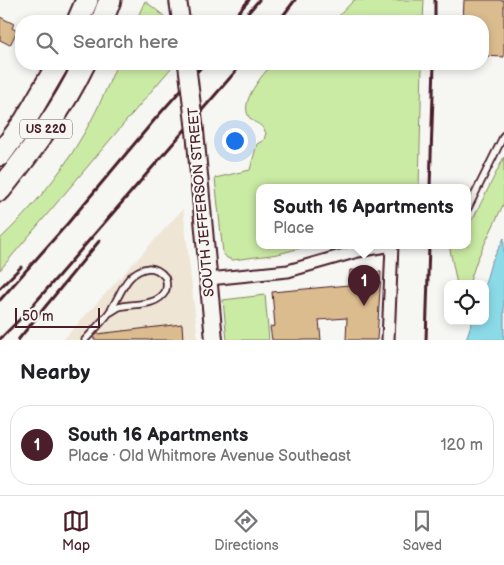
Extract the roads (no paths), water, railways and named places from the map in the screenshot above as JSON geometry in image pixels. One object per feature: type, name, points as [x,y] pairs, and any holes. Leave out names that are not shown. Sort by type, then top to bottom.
[{"type":"highway","points":[[81,15],[87,0]]},
{"type":"highway","points":[[104,15],[110,0]]},
{"type":"highway","name":"US 220","points":[[0,155],[25,121],[55,70]]},
{"type":"highway","name":"US 220","points":[[0,190],[45,132],[81,70]]},
{"type":"main road","points":[[178,0],[180,15]]},
{"type":"main road","name":"SOUTH JEFFERSON STREET","points":[[188,70],[214,340]]},
{"type":"street","points":[[209,279],[288,271],[370,249]]},
{"type":"street","points":[[388,340],[393,249]]},
{"type":"lane","points":[[471,202],[504,136]]},
{"type":"lane","points":[[85,340],[109,313],[126,280],[134,273],[142,269],[153,268],[162,273],[166,281],[166,291],[159,298],[119,307],[109,313]]},
{"type":"water","points":[[504,238],[504,340],[466,340],[471,325],[489,325],[489,280],[486,280],[491,263]]},
{"type":"railway","points":[[236,15],[249,0]]},
{"type":"railway","points":[[247,14],[259,0]]},
{"type":"railway","points":[[284,15],[295,0]]},
{"type":"railway","points":[[435,0],[435,15]]},
{"type":"railway","points":[[0,300],[199,70]]},
{"type":"railway","points":[[0,339],[27,312],[237,70]]},
{"type":"railway","points":[[430,184],[434,70]]},
{"type":"railway","points":[[18,340],[100,240]]},
{"type":"railway","points":[[426,340],[429,249]]},
{"type":"railway","points":[[0,288],[21,267]]},
{"type":"place","name":"South 16 Apartments","points":[[364,306]]}]
